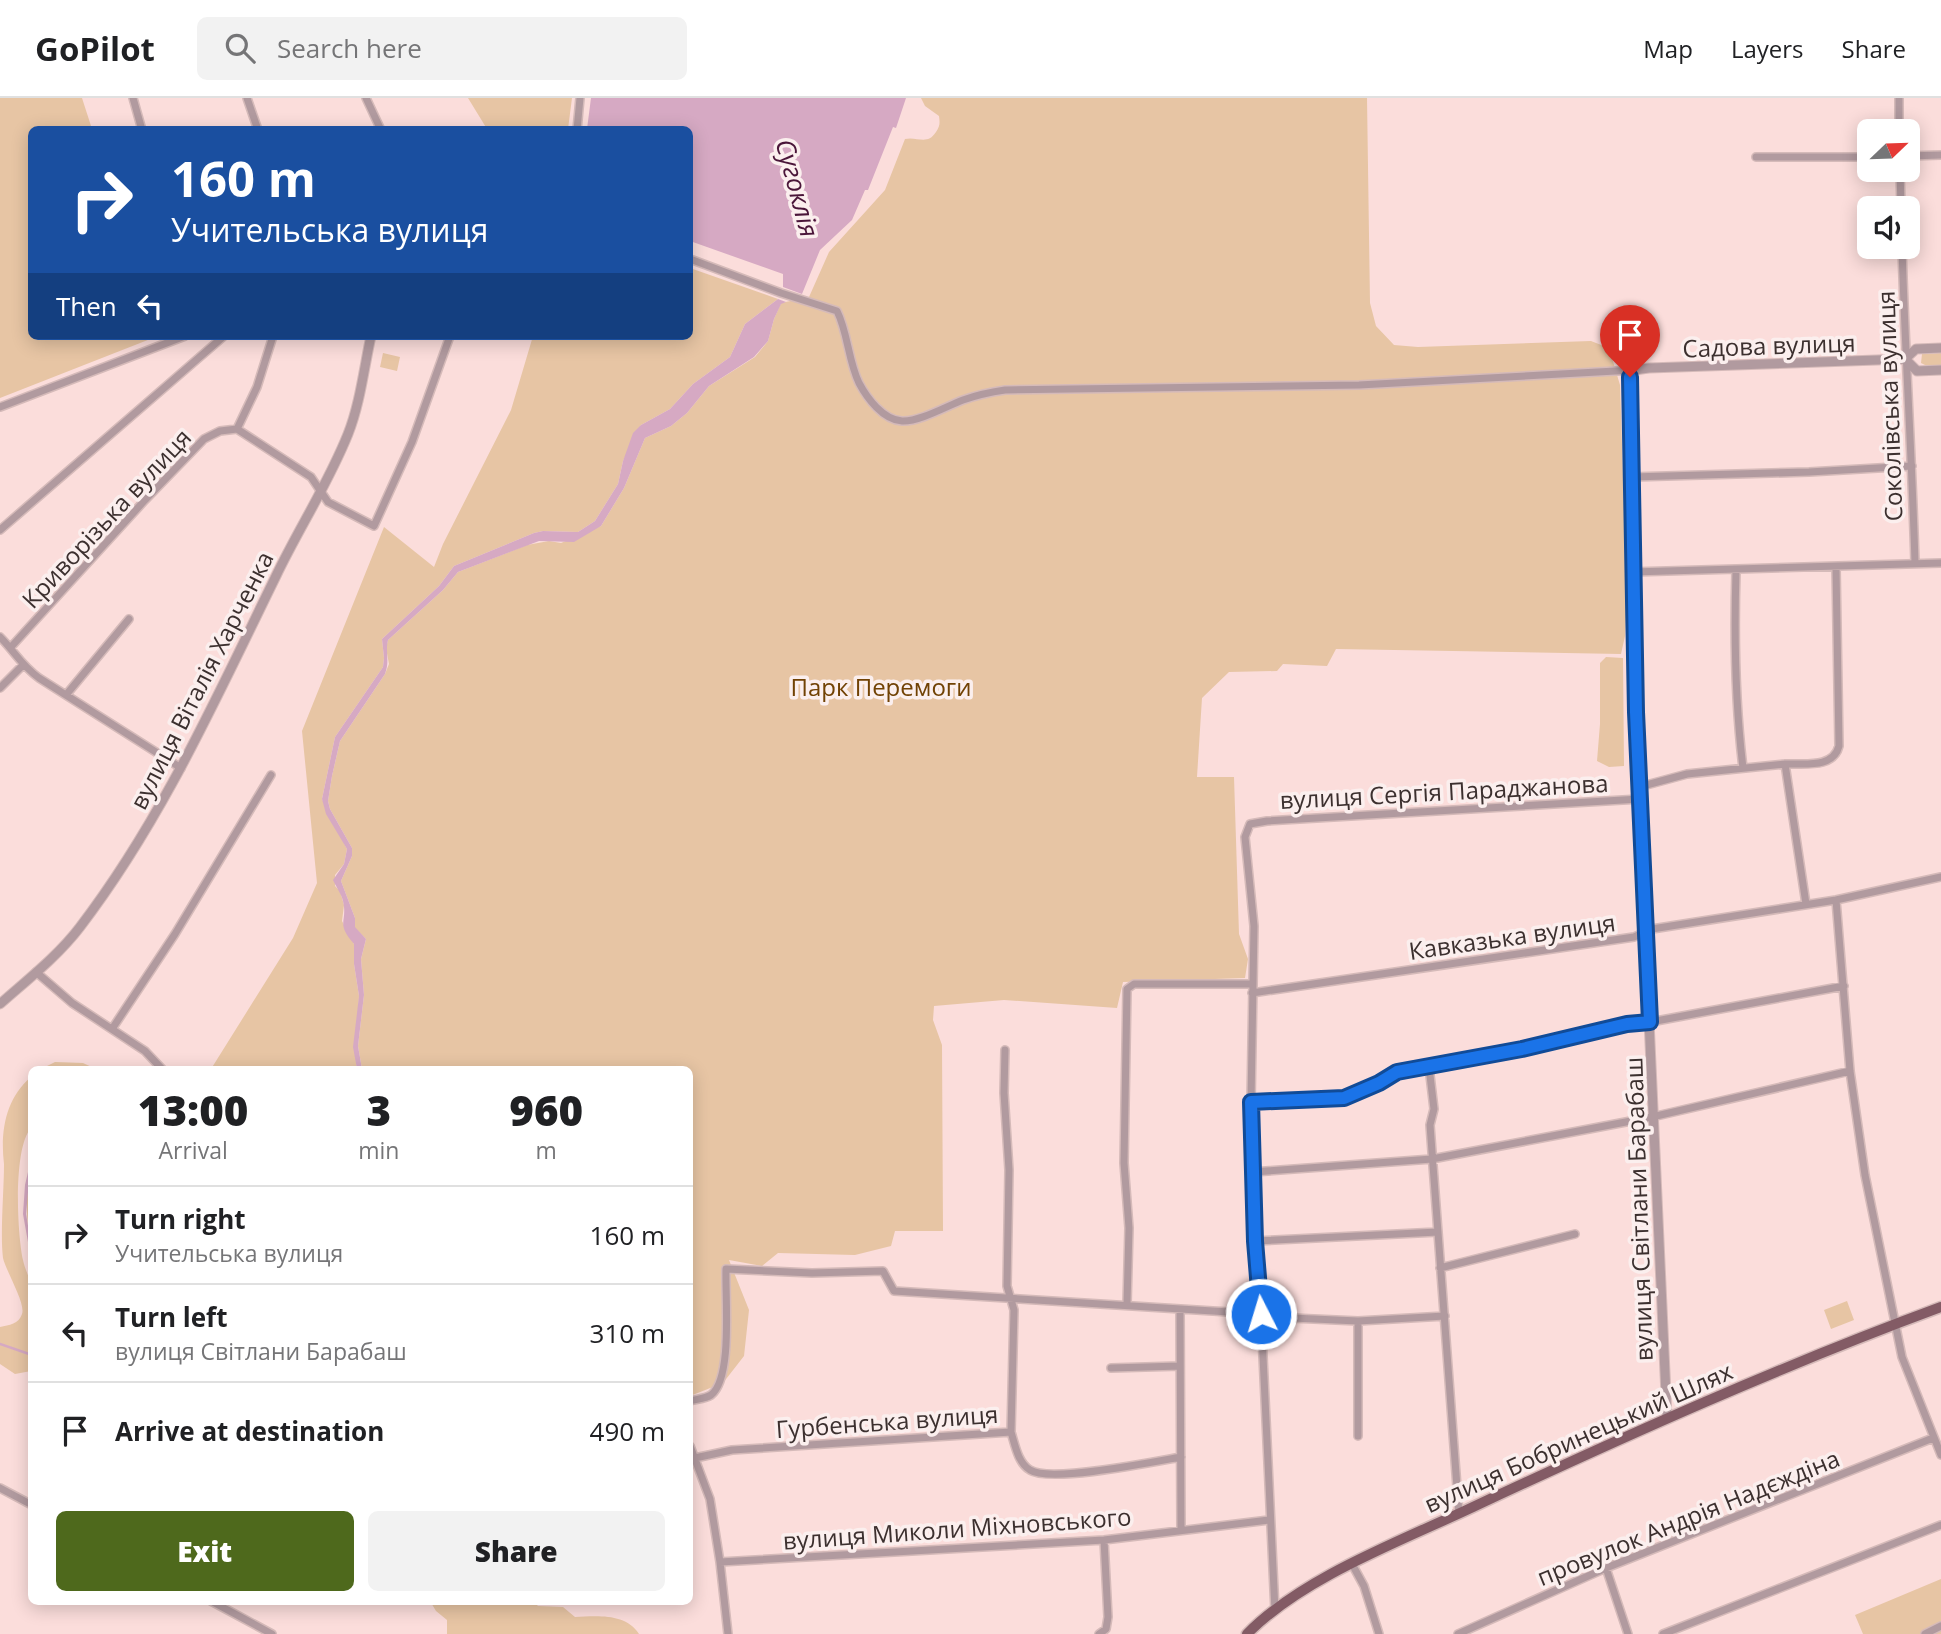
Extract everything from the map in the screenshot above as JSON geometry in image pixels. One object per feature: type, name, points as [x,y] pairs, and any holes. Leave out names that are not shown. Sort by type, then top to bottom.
[{"type":"main road","name":"вулиця Бобринецький Шлях","points":[[1247,1634],[1298,1595],[1352,1564],[1667,1417],[1796,1362],[1941,1307]]},
{"type":"street","points":[[133,98],[141,126]]},
{"type":"street","points":[[247,98],[257,126]]},
{"type":"street","points":[[366,98],[379,126]]},
{"type":"street","points":[[576,126],[580,98]]},
{"type":"street","points":[[1899,98],[1899,119]]},
{"type":"street","points":[[1920,156],[1941,155]]},
{"type":"street","points":[[1756,157],[1857,157]]},
{"type":"street","name":"Соколівська вулиця","points":[[1902,259],[1915,563]]},
{"type":"street","points":[[693,260],[837,311],[851,362],[867,396],[878,408],[894,419],[903,421],[965,399],[1005,390],[1359,385],[1634,370]]},
{"type":"street","points":[[0,407],[174,340]]},
{"type":"street","name":"Криворізька вулиця","points":[[0,530],[220,340]]},
{"type":"street","points":[[272,340],[257,387],[237,429],[311,477],[328,502],[374,526],[412,442],[449,340]]},
{"type":"street","name":"вулиця Віталія Харченка","points":[[0,1004],[79,929],[130,855],[181,768],[207,720],[277,572],[321,494],[349,432],[369,340]]},
{"type":"street","name":"Садова вулиця","points":[[1634,370],[1905,359],[1916,349],[1941,348]]},
{"type":"street","name":"Садова вулиця","points":[[1905,359],[1917,371],[1941,370]]},
{"type":"street","name":"вулиця Світлани Барабаш","points":[[1634,370],[1628,384],[1632,572],[1667,1417]]},
{"type":"street","name":"Криворізька вулиця","points":[[10,647],[23,637],[145,500],[204,439],[220,431],[237,429]]},
{"type":"street","points":[[1632,477],[1912,466]]},
{"type":"street","points":[[1632,572],[1941,563]]},
{"type":"street","points":[[1639,788],[1687,774],[1830,760],[1837,755],[1836,568]]},
{"type":"street","points":[[1737,571],[1734,618],[1736,709],[1743,768]]},
{"type":"street","points":[[65,695],[129,619]]},
{"type":"street","points":[[0,637],[22,666],[181,768]]},
{"type":"street","points":[[0,688],[22,666]]},
{"type":"street","points":[[1785,764],[1806,904]]},
{"type":"street","points":[[112,1029],[175,934],[271,775]]},
{"type":"street","name":"вулиця Сергія Параджанова","points":[[1252,984],[1254,926],[1245,836],[1250,824],[1640,799]]},
{"type":"street","name":"Кавказька вулиця","points":[[1252,993],[1634,937],[1652,929],[1836,900],[1941,877]]},
{"type":"street","points":[[1836,900],[1850,1071],[1865,1175],[1902,1357],[1933,1438],[1940,1449]]},
{"type":"street","points":[[36,972],[72,1003],[145,1051],[159,1066]]},
{"type":"street","points":[[1127,1304],[1129,1228],[1124,1163],[1127,989],[1133,984],[1252,984],[1251,1102],[1255,1241],[1275,1611]]},
{"type":"street","points":[[1251,1102],[1344,1098],[1397,1072],[1522,1049],[1627,1024],[1844,986]]},
{"type":"street","points":[[1005,1050],[1004,1093],[1009,1170],[1007,1286],[1014,1310],[1011,1432]]},
{"type":"street","points":[[1429,1067],[1434,1109],[1430,1125],[1432,1159],[1459,1514]]},
{"type":"street","points":[[1253,1172],[1432,1159],[1653,1116],[1850,1071]]},
{"type":"street","points":[[1255,1241],[1438,1232]]},
{"type":"street","points":[[1440,1268],[1575,1234]]},
{"type":"street","points":[[693,1400],[709,1396],[718,1387],[726,1359],[726,1269],[812,1273],[883,1271],[894,1291],[1127,1304],[1261,1314],[1268,1317],[1358,1321],[1445,1316]]},
{"type":"street","points":[[1180,1309],[1181,1530]]},
{"type":"street","points":[[1358,1321],[1358,1436]]},
{"type":"street","points":[[1111,1368],[1180,1366]]},
{"type":"street","name":"Гурбенська вулиця","points":[[695,1458],[732,1450],[1011,1432],[1020,1458],[1027,1469],[1037,1474],[1090,1471],[1181,1457]]},
{"type":"street","name":"провулок Андрія Надєждіна","points":[[1458,1634],[1606,1568],[1933,1438]]},
{"type":"street","points":[[693,1453],[710,1499],[728,1634]]},
{"type":"street","points":[[0,1488],[28,1503]]},
{"type":"street","name":"вулиця Миколи Міхновського","points":[[720,1562],[1104,1540],[1269,1520]]},
{"type":"street","points":[[1663,1634],[1941,1525]]},
{"type":"street","points":[[1098,1634],[1106,1629],[1108,1617],[1104,1540]]},
{"type":"street","points":[[1352,1564],[1364,1586],[1380,1634]]},
{"type":"street","points":[[1606,1568],[1628,1634]]},
{"type":"street","points":[[218,1605],[272,1634]]},
{"type":"street","points":[[1925,1634],[1941,1626]]},
{"type":"green space","points":[[0,98],[82,98],[91,126],[28,126],[28,340],[148,340],[0,398]]},
{"type":"green space","points":[[468,98],[572,98],[568,126],[485,126]]},
{"type":"green space","name":"Парк Перемоги","points":[[921,98],[1367,98],[1370,303],[1376,326],[1394,345],[1418,347],[1591,341],[1609,348],[1620,385],[1627,594],[1625,636],[1621,654],[1336,649],[1327,666],[1283,664],[1277,671],[1229,672],[1202,698],[1197,777],[1234,777],[1239,934],[1248,959],[1245,978],[1123,982],[1117,1008],[1004,1000],[934,1006],[933,1020],[942,1045],[943,1231],[895,1231],[891,1246],[855,1255],[778,1253],[762,1266],[729,1260],[749,1310],[744,1356],[723,1383],[693,1395],[693,1066],[361,1066],[358,1046],[364,995],[361,959],[366,939],[354,927],[355,918],[341,881],[352,856],[352,848],[330,809],[328,801],[332,776],[340,741],[385,674],[389,664],[386,648],[388,640],[443,590],[458,572],[527,545],[549,541],[561,543],[601,526],[624,488],[645,438],[671,426],[687,413],[709,386],[755,357],[768,341],[781,303],[809,297],[829,252],[885,190],[905,139],[925,140],[936,132],[939,116],[925,106]]},
{"type":"green space","points":[[693,269],[778,299],[745,324],[730,357],[693,384],[670,409],[641,425],[623,461],[618,484],[595,521],[578,532],[534,533],[454,566],[439,586],[382,639],[383,667],[335,737],[322,799],[347,849],[344,864],[335,875],[335,886],[340,891],[344,905],[342,921],[355,951],[354,964],[359,996],[357,1066],[213,1066],[293,938],[317,883],[302,731],[384,527],[434,567],[511,410],[532,340],[693,340]]},
{"type":"green space","points":[[383,353],[400,357],[397,371],[380,367]]},
{"type":"green space","points":[[1941,353],[1941,365],[1921,363],[1922,354]]},
{"type":"green space","points":[[1606,657],[1623,658],[1624,766],[1609,767],[1597,761],[1600,663]]},
{"type":"green space","points":[[55,1062],[83,1063],[90,1066],[47,1066]]},
{"type":"green space","points":[[28,1080],[28,1133],[21,1153],[18,1212],[21,1247],[28,1277],[28,1372],[15,1374],[0,1364],[0,1327],[16,1322],[22,1314],[19,1295],[3,1258],[3,1139],[10,1105]]},
{"type":"green space","points":[[1847,1301],[1854,1320],[1831,1329],[1824,1310]]},
{"type":"green space","points":[[1941,1579],[1941,1634],[1863,1634],[1855,1615]]},
{"type":"green space","points":[[432,1605],[563,1607],[575,1617],[601,1616],[619,1619],[627,1622],[639,1634],[447,1634],[447,1620]]},
{"type":"water","name":"Сугоклія","points":[[591,98],[906,98],[896,128],[893,127],[868,190],[865,190],[852,220],[820,250],[802,294],[783,287],[783,274],[693,242],[693,126],[587,126]]},
{"type":"water","points":[[778,299],[786,302],[781,304],[774,319],[768,341],[754,357],[709,386],[687,413],[671,426],[645,438],[624,488],[601,526],[574,542],[539,541],[458,572],[443,590],[388,640],[385,674],[340,741],[328,801],[352,848],[352,856],[341,881],[355,918],[355,927],[366,939],[361,959],[364,995],[358,1046],[361,1066],[356,1066],[353,1047],[359,996],[354,944],[343,927],[343,901],[333,880],[344,864],[347,849],[326,814],[322,799],[335,737],[383,667],[382,639],[439,586],[454,566],[534,533],[578,532],[595,521],[618,484],[633,433],[641,425],[670,409],[693,384],[730,357],[745,324]]},
{"type":"water","points":[[28,1172],[28,1242],[23,1214]]},
{"type":"waterway","points":[[0,1344],[28,1354]]},
{"type":"route","points":[[1261,1314],[1255,1241],[1251,1102],[1344,1098],[1397,1072],[1522,1049],[1627,1024],[1650,1022],[1636,712],[1628,384],[1630,377]]}]
